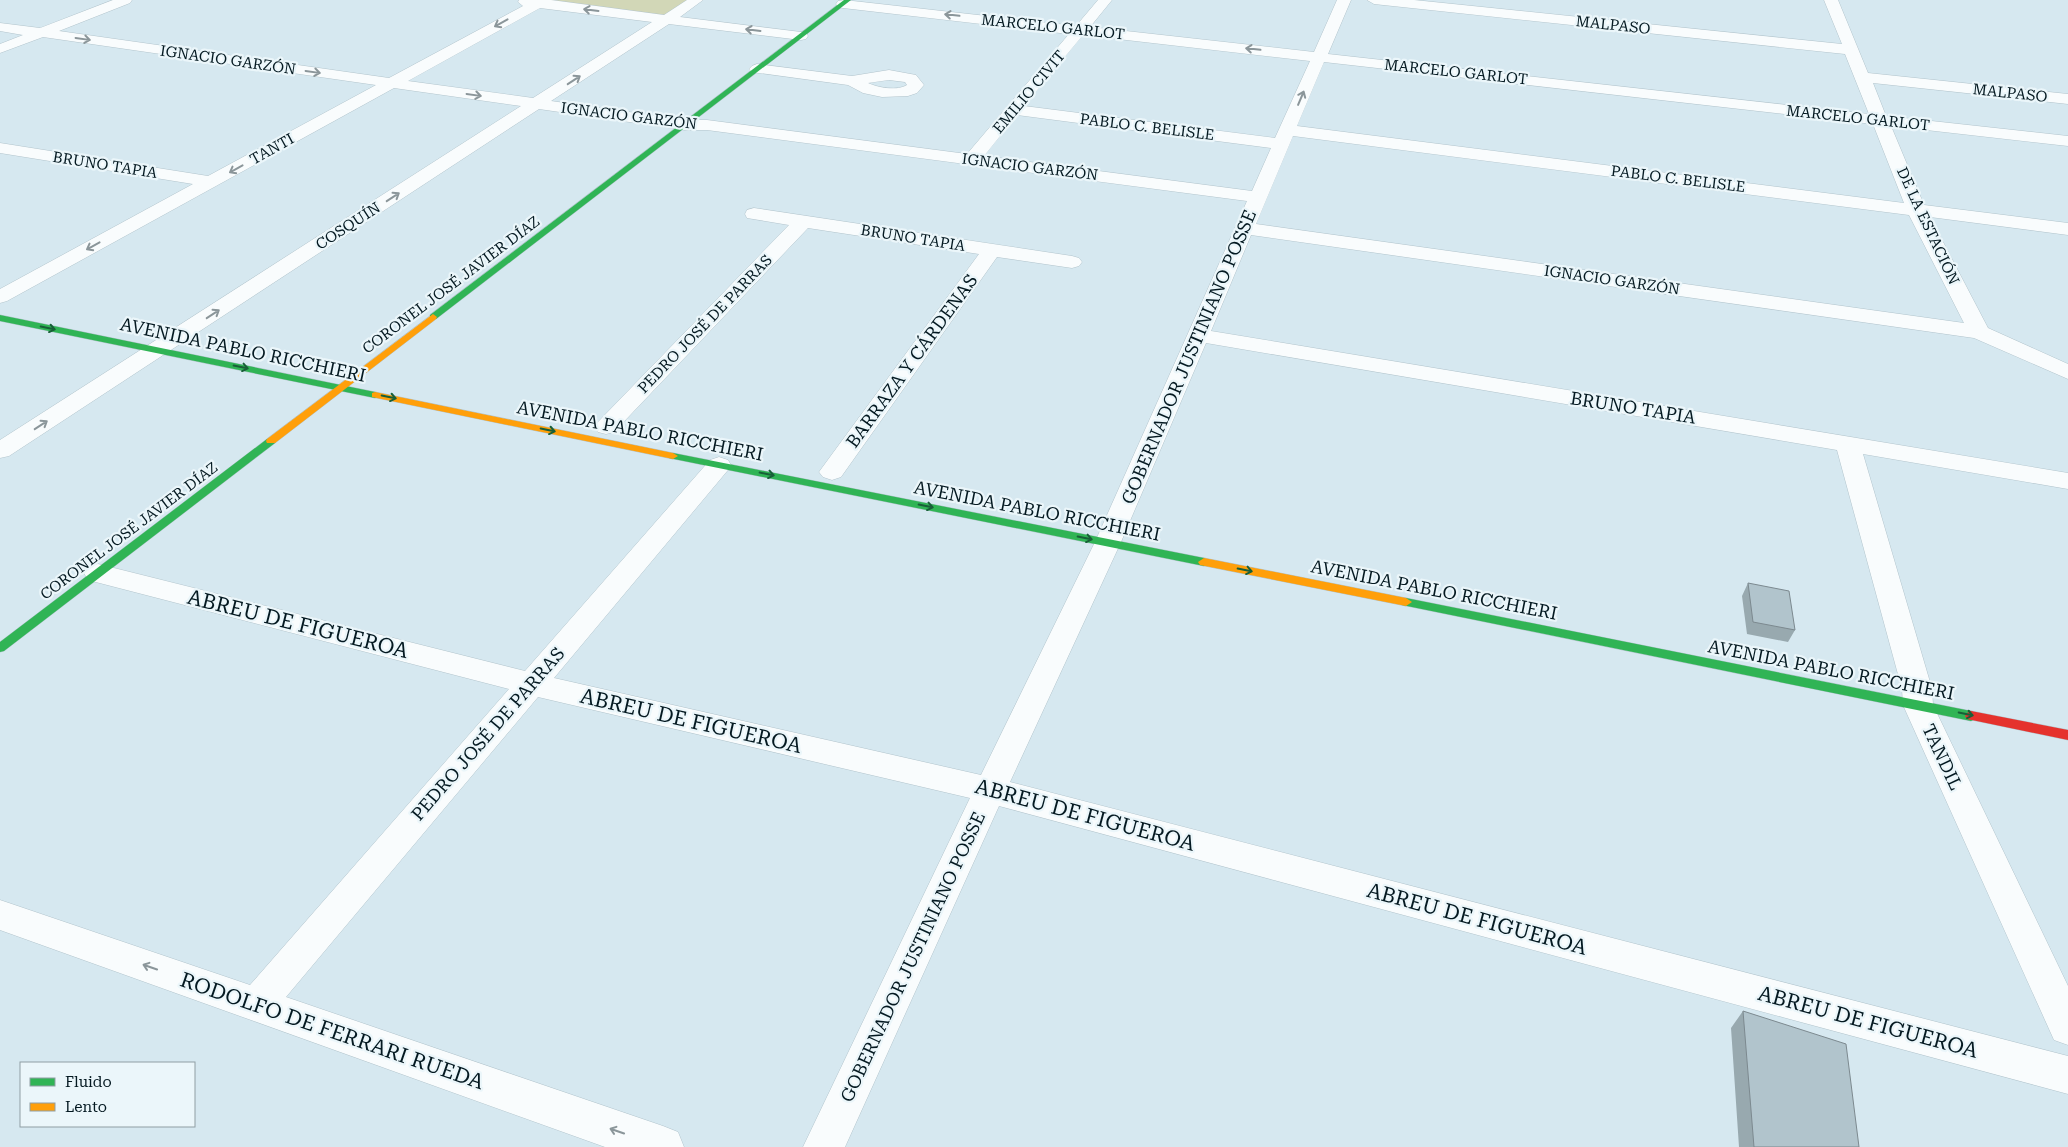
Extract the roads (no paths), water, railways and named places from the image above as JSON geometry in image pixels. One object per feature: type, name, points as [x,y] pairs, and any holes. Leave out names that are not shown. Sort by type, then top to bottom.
[{"type":"main road","name":"CORONEL JOSÉ JAVIER DÍAZ","points":[[0,648],[846,2]]},
{"type":"main road","points":[[0,306],[48,316]]},
{"type":"main road","name":"AVENIDA PABLO RICCHIERI","points":[[0,318],[161,342],[192,344]]},
{"type":"main road","name":"AVENIDA PABLO RICCHIERI","points":[[161,342],[341,388],[719,465],[1112,532],[1917,693],[2068,735]]},
{"type":"main road","name":"AVENIDA PABLO RICCHIERI","points":[[337,372],[375,380]]},
{"type":"street","points":[[0,49],[125,0]]},
{"type":"street","points":[[508,0],[540,2],[801,36]]},
{"type":"street","name":"COSQUÍN","points":[[0,451],[161,342],[537,104],[696,0]]},
{"type":"street","name":"EMILIO CIVIT","points":[[971,160],[1106,0]]},
{"type":"street","name":"GOBERNADOR JUSTINIANO POSSE","points":[[824,1147],[1112,532],[1344,0]]},
{"type":"street","name":"MALPASO","points":[[1374,0],[1852,50]]},
{"type":"street","name":"DE LA ESTACIÓN","points":[[1831,0],[1916,209],[1979,332]]},
{"type":"street","name":"TANTI","points":[[0,297],[540,2]]},
{"type":"street","name":"MARCELO GARLOT","points":[[846,2],[2068,141]]},
{"type":"street","name":"IGNACIO GARZÓN","points":[[0,27],[537,104],[1258,197]]},
{"type":"street","points":[[757,70],[852,81]]},
{"type":"street","name":"MALPASO","points":[[1863,77],[2068,99]]},
{"type":"street","name":"PABLO C. BELISLE","points":[[1014,110],[1284,137],[1916,209],[2068,229]]},
{"type":"street","name":"BRUNO TAPIA","points":[[0,148],[210,182]]},
{"type":"street","name":"BRUNO TAPIA","points":[[754,214],[1072,262]]},
{"type":"street","name":"PEDRO JOSÉ DE PARRAS","points":[[609,427],[803,222]]},
{"type":"street","name":"IGNACIO GARZÓN","points":[[1244,228],[1979,332]]},
{"type":"street","name":"BARRAZA Y CÁRDENAS","points":[[832,472],[992,250]]},
{"type":"street","points":[[1979,332],[2068,372]]},
{"type":"street","name":"BRUNO TAPIA","points":[[1198,336],[2068,481]]},
{"type":"street","name":"TANDIL","points":[[1848,444],[1917,693],[2068,1027]]},
{"type":"street","name":"PEDRO JOSÉ DE PARRAS","points":[[256,1004],[719,465]]},
{"type":"street","name":"ABREU DE FIGUEROA","points":[[98,573],[531,684],[990,790],[2068,1075]]},
{"type":"street","name":"RODOLFO DE FERRARI RUEDA","points":[[0,915],[663,1147]]}]
